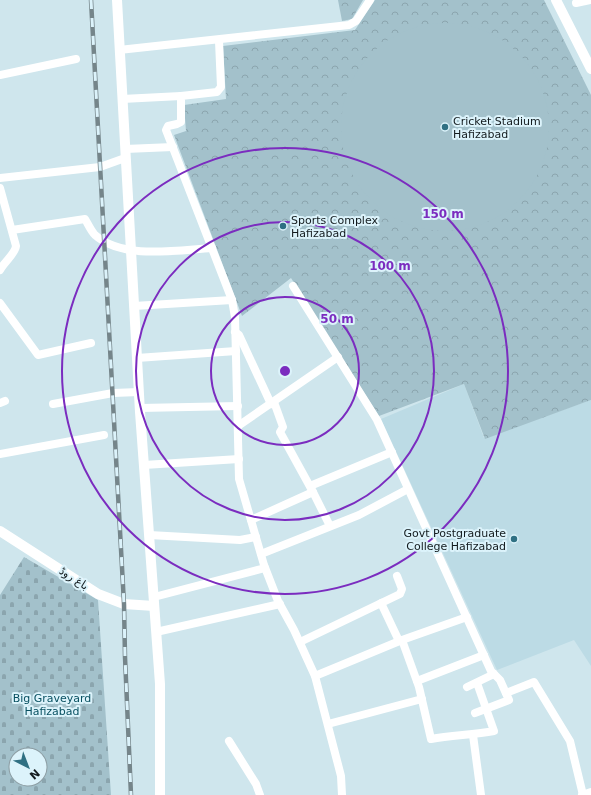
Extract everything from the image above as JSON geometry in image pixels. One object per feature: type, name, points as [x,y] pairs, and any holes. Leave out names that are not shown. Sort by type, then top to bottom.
[{"type":"street","points":[[117,0],[140,408],[160,684],[160,795]]},
{"type":"street","points":[[119,50],[219,41],[353,24],[370,0]]},
{"type":"street","points":[[556,0],[591,69]]},
{"type":"street","points":[[576,2],[590,0]]},
{"type":"street","points":[[122,99],[181,96],[216,92],[221,88],[219,41]]},
{"type":"street","points":[[0,75],[76,59]]},
{"type":"street","points":[[181,96],[181,122],[168,126],[166,130],[232,300],[235,317],[239,479],[265,568],[280,604],[300,642],[315,676],[341,776],[342,795]]},
{"type":"street","points":[[0,178],[100,167],[125,153],[173,146]]},
{"type":"street","points":[[0,188],[3,208],[12,230],[16,246],[15,252],[3,261],[0,270]]},
{"type":"street","points":[[12,230],[85,219],[94,234],[105,242],[144,252],[212,248]]},
{"type":"street","points":[[293,286],[378,420],[484,655],[494,674],[500,680],[509,700],[475,713]]},
{"type":"street","points":[[134,306],[232,300]]},
{"type":"street","points":[[0,303],[38,355],[90,343]]},
{"type":"street","points":[[235,332],[239,335],[283,427],[280,432],[312,489],[330,526]]},
{"type":"street","points":[[137,358],[236,351]]},
{"type":"street","points":[[238,426],[338,357]]},
{"type":"street","points":[[52,404],[113,393],[139,392]]},
{"type":"street","points":[[140,408],[238,406]]},
{"type":"street","points":[[0,454],[104,435]]},
{"type":"street","points":[[251,520],[312,489],[392,452]]},
{"type":"street","points":[[144,465],[239,459]]},
{"type":"street","points":[[260,554],[359,515],[408,489]]},
{"type":"street","name":"باغ روڈ","points":[[0,531],[98,594],[124,604],[154,602]]},
{"type":"street","points":[[149,535],[240,540],[256,537]]},
{"type":"street","points":[[154,602],[265,568]]},
{"type":"street","points":[[300,642],[400,594],[402,589],[397,576]]},
{"type":"street","points":[[381,603],[401,640],[417,681],[431,739],[450,735],[473,735],[494,731],[476,683]]},
{"type":"street","points":[[156,632],[280,604]]},
{"type":"street","points":[[315,676],[401,640],[467,617]]},
{"type":"street","points":[[417,681],[484,655]]},
{"type":"street","points":[[467,687],[494,674]]},
{"type":"street","points":[[506,693],[534,682],[570,741],[583,795],[591,792]]},
{"type":"street","points":[[328,724],[422,699]]},
{"type":"street","points":[[473,735],[481,795]]},
{"type":"street","points":[[229,741],[256,784],[260,795]]},
{"type":"shaded area","name":"Govt Postgraduate College Hafizabad","points":[[464,384],[484,438],[591,400],[591,666],[574,640],[497,670],[381,419]]},
{"type":"green space","points":[[338,0],[363,0],[352,19],[342,21]]},
{"type":"green space","points":[[375,0],[544,0],[591,95],[591,400],[485,439],[464,384],[379,416],[291,278],[242,316],[174,135],[186,131],[184,105],[226,99],[223,46],[355,30]]},
{"type":"green space","name":"Cricket Stadium Hafizabad","points":[[435,23],[455,23],[475,27],[494,35],[519,53],[537,78],[541,87],[545,97],[549,117],[549,137],[545,157],[541,167],[537,176],[519,201],[494,219],[475,227],[455,231],[435,231],[415,227],[396,219],[371,201],[353,176],[345,157],[341,137],[341,117],[345,97],[353,78],[371,53],[396,35],[415,27]]},
{"type":"green space","name":"Big Graveyard Hafizabad","points":[[24,557],[98,600],[111,795],[0,795],[0,595]]},
{"type":"railway","points":[[91,0],[124,604],[131,795]]},
{"type":"place","name":"Cricket Stadium Hafizabad","points":[[445,127]]},
{"type":"place","name":"Sports Complex Hafizabad","points":[[283,226]]},
{"type":"place","name":"Govt Postgraduate College Hafizabad","points":[[514,539]]}]
